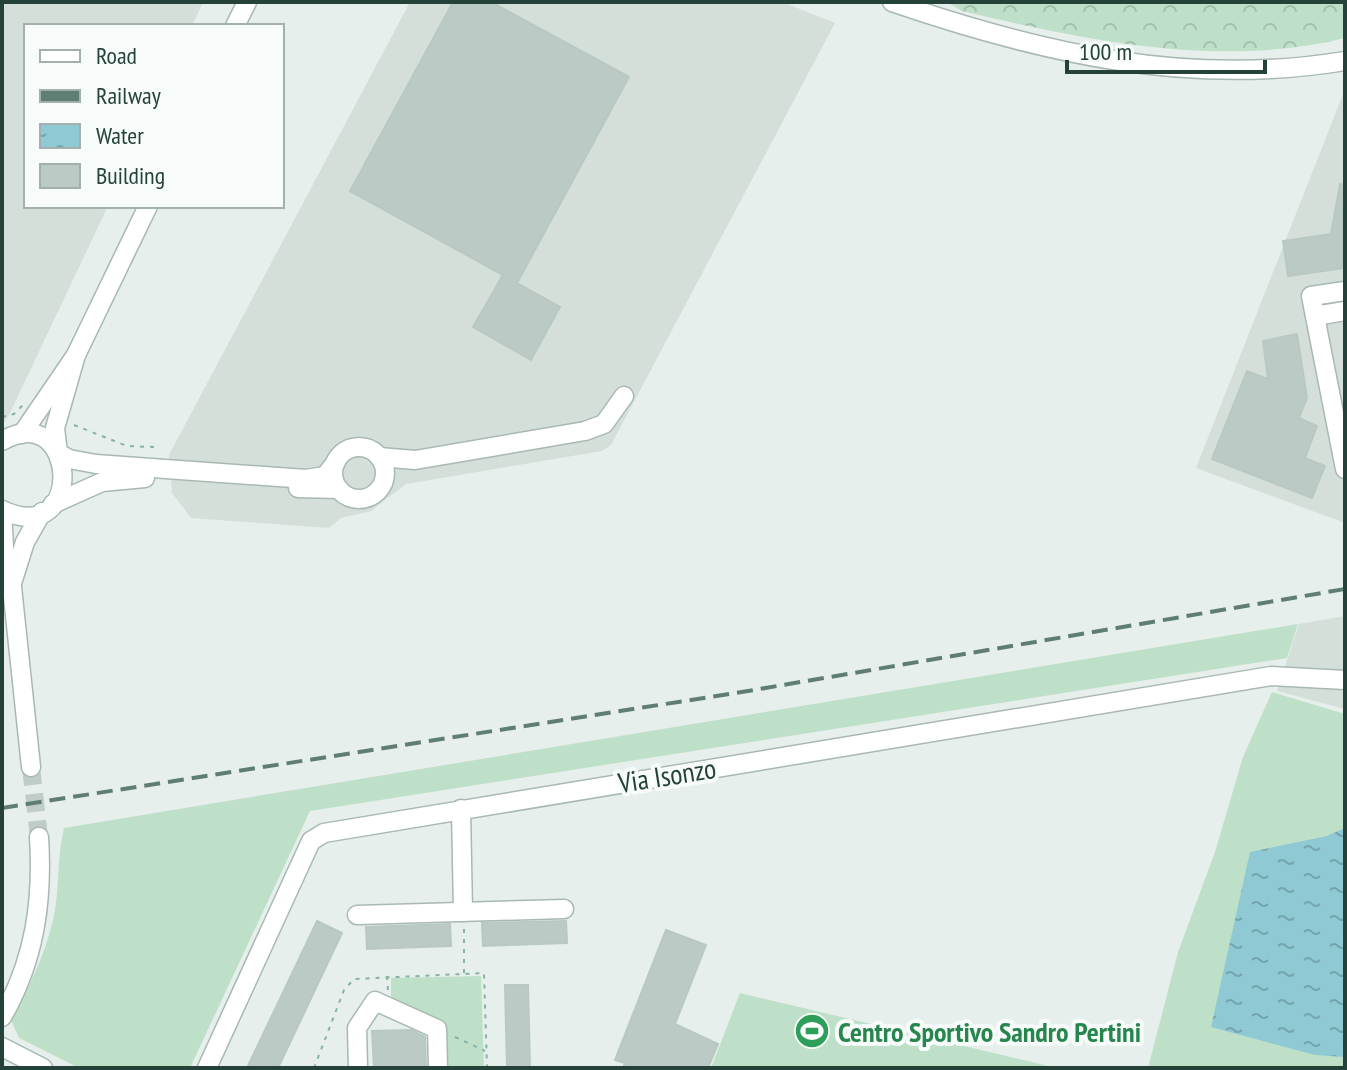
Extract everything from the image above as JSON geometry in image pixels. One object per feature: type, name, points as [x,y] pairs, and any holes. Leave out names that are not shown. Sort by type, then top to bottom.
[{"type":"street","points":[[236,24],[247,2]]},
{"type":"street","points":[[892,2],[998,37],[1126,64],[1209,71],[1345,61]]},
{"type":"street","points":[[2,441],[22,434],[48,415],[147,208]]},
{"type":"street","points":[[1345,291],[1311,296],[1345,469]]},
{"type":"street","points":[[1315,316],[1345,311]]},
{"type":"street","points":[[379,457],[415,460],[585,431],[604,424],[624,396]]},
{"type":"street","points":[[12,587],[25,542],[65,479],[48,415]]},
{"type":"street","points":[[22,434],[36,436],[58,453],[79,461],[306,479],[325,476],[336,462],[356,447],[373,451],[379,457],[384,464],[383,482]]},
{"type":"street","points":[[31,767],[12,587],[4,563],[2,510],[29,516],[88,486],[130,478],[339,489],[360,498],[374,494],[383,482],[415,460]]},
{"type":"street","points":[[336,462],[334,475],[339,489]]},
{"type":"street","name":"Via Isonzo","points":[[211,1067],[311,841],[324,833],[1271,676],[1345,680]]},
{"type":"street","points":[[461,809],[463,912]]},
{"type":"street","points":[[2,1017],[19,985],[37,927],[42,878],[39,837]]},
{"type":"street","points":[[357,915],[564,909]]},
{"type":"street","points":[[358,1068],[357,1028],[375,1001],[437,1029],[438,1068]]},
{"type":"street","points":[[2,1047],[43,1068]]},
{"type":"path","points":[[2,417],[14,414],[22,404],[127,446],[154,447],[152,468]]},
{"type":"path","points":[[463,912],[464,973]]},
{"type":"path","points":[[484,973],[487,1068]]},
{"type":"path","points":[[437,1029],[486,1051]]},
{"type":"shaded area","points":[[2,2],[203,2],[193,24],[24,24],[24,208],[107,208],[8,417],[2,423]]},
{"type":"shaded area","points":[[410,2],[782,2],[835,23],[611,445],[602,451],[406,484],[371,511],[341,518],[329,528],[191,518],[172,493],[169,455]]},
{"type":"shaded area","points":[[1345,89],[1345,523],[1196,468]]},
{"type":"shaded area","points":[[1345,616],[1345,709],[1277,691],[1299,624]]},
{"type":"green space","points":[[947,2],[1345,2],[1345,38],[1298,47],[1250,51],[1153,47],[1009,22],[962,11]]},
{"type":"green space","points":[[1298,624],[1287,658],[310,811],[190,1068],[79,1068],[19,1038],[11,1020],[49,934],[56,903],[64,828]]},
{"type":"green space","points":[[1272,692],[1345,714],[1345,1068],[1148,1068],[1178,952],[1215,852],[1243,757]]},
{"type":"green space","points":[[481,976],[484,1068],[447,1068],[445,1026],[391,998],[391,978]]},
{"type":"green space","name":"Centro Sportivo Sandro Pertini","points":[[740,993],[1057,1068],[711,1068]]},
{"type":"water","points":[[1345,828],[1345,1057],[1315,1055],[1211,1027],[1250,852],[1327,836]]},
{"type":"building","points":[[453,2],[491,2],[629,77],[517,283],[560,307],[531,360],[473,327],[503,275],[350,191]]},
{"type":"building","points":[[1340,184],[1345,185],[1345,268],[1288,276],[1283,241],[1331,234]]},
{"type":"building","points":[[1297,334],[1307,398],[1299,418],[1317,426],[1305,458],[1325,466],[1312,498],[1212,459],[1247,371],[1268,379],[1263,341]]},
{"type":"building","points":[[317,921],[342,933],[278,1068],[247,1068]]},
{"type":"building","points":[[566,921],[567,943],[483,946],[482,923]]},
{"type":"building","points":[[450,924],[451,946],[367,949],[366,927]]},
{"type":"building","points":[[666,930],[706,945],[675,1024],[718,1044],[708,1068],[623,1068],[625,1063],[615,1060]]},
{"type":"building","points":[[505,985],[528,985],[530,1068],[507,1068]]},
{"type":"building","points":[[411,1030],[425,1037],[426,1068],[374,1068],[372,1031]]},
{"type":"tunnel","points":[[31,767],[39,837]]},
{"type":"railway","points":[[2,808],[748,691],[1345,589]]},
{"type":"place","name":"Centro Sportivo Sandro Pertini","points":[[812,1031]]}]
